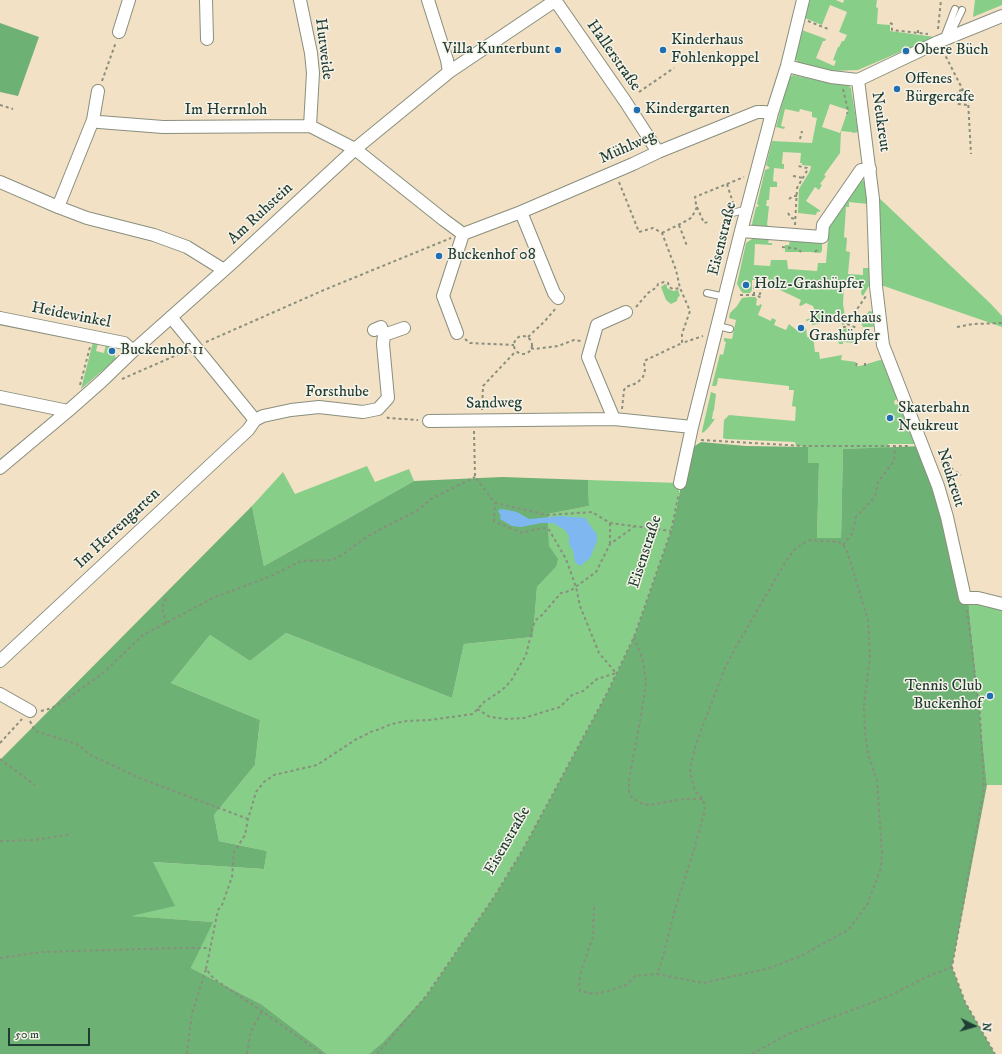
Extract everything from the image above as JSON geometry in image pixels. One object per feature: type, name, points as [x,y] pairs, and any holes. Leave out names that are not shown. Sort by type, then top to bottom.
[{"type":"street","points":[[119,32],[129,0]]},
{"type":"street","points":[[206,0],[207,39]]},
{"type":"street","name":"Hutweide","points":[[300,0],[311,53],[313,73],[310,126]]},
{"type":"street","points":[[428,0],[447,60],[449,72]]},
{"type":"street","name":"Am Ruhstein","points":[[0,468],[84,397],[356,149],[449,72],[555,0]]},
{"type":"street","name":"Hallerstraße","points":[[555,0],[625,101],[658,152]]},
{"type":"street","name":"Eisenstraße","points":[[680,483],[692,427],[741,231],[742,210],[788,66],[803,0]]},
{"type":"street","points":[[788,66],[831,77],[858,80],[943,38],[1002,16]]},
{"type":"street","name":"Neukreut","points":[[858,80],[873,199],[876,286],[883,345],[938,486],[947,517],[965,598]]},
{"type":"street","points":[[58,207],[92,120],[98,91]]},
{"type":"street","name":"Mühlweg","points":[[459,235],[521,212],[658,152],[757,112],[772,114]]},
{"type":"street","name":"Im Herrnloh","points":[[92,120],[99,122],[163,127],[310,126],[356,149]]},
{"type":"street","points":[[356,149],[444,220],[459,235],[443,296],[457,333]]},
{"type":"street","name":"Neukreut","points":[[741,231],[822,237],[823,225],[861,170],[870,169]]},
{"type":"street","points":[[0,182],[87,218],[154,235],[187,247],[224,270]]},
{"type":"street","points":[[521,212],[554,293],[558,298]]},
{"type":"street","points":[[618,419],[588,357],[597,325],[626,312]]},
{"type":"street","points":[[171,317],[255,420]]},
{"type":"street","name":"Heidewinkel","points":[[0,318],[92,338],[124,343],[133,351]]},
{"type":"street","name":"Forsthube","points":[[255,420],[262,416],[291,410],[319,407],[363,412],[378,409],[388,398],[382,344],[379,332],[404,328]]},
{"type":"street","points":[[0,397],[68,411]]},
{"type":"street","name":"Sandweg","points":[[429,421],[618,419],[692,427]]},
{"type":"street","name":"Im Herrengarten","points":[[0,661],[248,430],[255,420]]},
{"type":"street","points":[[965,598],[978,598],[1002,604]]},
{"type":"street","points":[[0,694],[28,713]]},
{"type":"lane","points":[[943,38],[952,32],[959,9]]},
{"type":"lane","points":[[729,214],[742,210]]},
{"type":"lane","points":[[707,293],[725,297]]},
{"type":"lane","points":[[716,331],[730,329]]},
{"type":"path","points":[[941,0],[943,38],[962,90],[968,100],[971,154]]},
{"type":"path","points":[[805,17],[809,18],[808,21],[828,29],[829,28]]},
{"type":"path","points":[[890,23],[892,24],[892,30],[943,38]]},
{"type":"path","points":[[918,28],[918,33]]},
{"type":"path","points":[[98,91],[119,32]]},
{"type":"path","points":[[639,92],[674,68]]},
{"type":"path","points":[[842,78],[848,110],[846,114]]},
{"type":"path","points":[[962,90],[958,91],[958,104],[968,105]]},
{"type":"path","points":[[931,102],[958,98]]},
{"type":"path","points":[[0,105],[13,109]]},
{"type":"path","points":[[800,139],[802,131]]},
{"type":"path","points":[[795,235],[797,188],[808,169],[798,166]]},
{"type":"path","points":[[615,172],[639,232],[653,228],[662,233],[676,270],[680,288],[690,311],[682,334],[682,343]]},
{"type":"path","points":[[793,176],[804,178]]},
{"type":"path","points":[[708,222],[704,223],[697,207],[695,197],[745,177]]},
{"type":"path","points":[[726,184],[742,210]]},
{"type":"path","points":[[789,198],[797,196]]},
{"type":"path","points":[[662,233],[692,217],[697,207]]},
{"type":"path","points":[[788,213],[791,218],[796,219]]},
{"type":"path","points":[[679,225],[687,246]]},
{"type":"path","points":[[201,345],[324,290],[459,235]]},
{"type":"path","points":[[782,247],[798,249],[801,252]]},
{"type":"path","points":[[626,312],[636,308],[648,293],[657,287],[658,284],[664,282],[668,283],[669,287],[673,289],[680,288]]},
{"type":"path","points":[[754,295],[755,285],[760,285],[762,290],[759,296]]},
{"type":"path","points":[[842,327],[845,327],[869,291]]},
{"type":"path","points":[[740,295],[754,295],[762,298]]},
{"type":"path","points":[[528,337],[556,308],[558,298]]},
{"type":"path","points":[[957,327],[973,324],[1002,323]]},
{"type":"path","points":[[847,324],[857,328]]},
{"type":"path","points":[[618,419],[624,390],[626,387],[637,383],[643,377],[645,370],[644,362],[649,358],[682,343],[716,331]]},
{"type":"path","points":[[457,333],[470,344],[514,345]]},
{"type":"path","points":[[520,336],[528,337],[532,342],[529,352],[522,354],[516,351],[514,345],[515,341],[520,336]]},
{"type":"path","points":[[84,397],[79,390],[92,338]]},
{"type":"path","points":[[531,348],[558,346],[574,340],[592,342]]},
{"type":"path","points":[[119,380],[190,349]]},
{"type":"path","points":[[856,366],[857,362]]},
{"type":"path","points":[[378,409],[388,418],[429,421]]},
{"type":"path","points":[[698,440],[804,446],[923,446]]},
{"type":"path","points":[[843,545],[852,534],[856,517],[875,496],[878,482],[894,461],[895,447]]},
{"type":"path","points":[[0,743],[28,713],[41,712],[52,708],[64,700],[102,674],[143,635],[215,597],[269,576],[301,561],[332,560],[342,555],[368,536],[418,510],[431,499],[475,477],[495,503],[548,515],[592,512],[610,523],[671,531]]},
{"type":"path","name":"Eisenstraße","points":[[377,1054],[426,996],[494,897],[522,850],[606,695],[634,637],[671,531],[678,502],[680,483]]},
{"type":"path","points":[[477,710],[490,717],[507,719],[524,718],[560,707],[572,695],[584,691],[596,679],[616,673],[599,653],[580,606],[576,587],[566,559],[548,528],[536,529],[522,533],[494,522],[495,503]]},
{"type":"path","points":[[187,1054],[192,1013],[206,970],[218,910],[222,905],[232,877],[234,852],[245,835],[256,792],[264,782],[274,775],[317,765],[358,738],[370,732],[380,730],[391,724],[473,714],[484,702],[502,690],[511,681],[526,655],[533,626],[536,620],[561,593],[570,591],[596,572],[610,544],[610,523]]},
{"type":"path","points":[[610,544],[634,527]]},
{"type":"path","points":[[594,907],[593,936],[581,971],[579,985],[580,991],[594,994],[608,991],[626,984],[635,976],[656,974],[703,983],[766,969],[800,957],[848,930],[867,905],[881,868],[882,853],[877,780],[868,754],[865,731],[864,706],[870,656],[868,620],[843,545],[838,542],[810,540],[794,550],[786,561],[737,645],[724,670],[696,744],[690,772],[695,791],[703,799],[705,810],[689,867],[675,908],[663,957],[656,974]]},
{"type":"path","points":[[166,598],[162,608],[166,624]]},
{"type":"path","points":[[965,598],[980,715],[984,788],[952,967],[965,1002],[996,1054]]},
{"type":"path","points":[[634,637],[643,661],[646,683],[629,780],[629,791],[632,798],[637,802],[650,805],[683,800],[703,799]]},
{"type":"path","points":[[28,713],[35,731],[77,744],[90,755],[142,779],[248,819]]},
{"type":"path","points":[[0,759],[34,785]]},
{"type":"path","points":[[0,841],[35,840],[71,834]]},
{"type":"path","points":[[0,958],[42,952],[210,948]]},
{"type":"path","points":[[752,1054],[788,1034],[887,997],[926,977],[952,967]]},
{"type":"path","points":[[206,970],[214,979],[322,1054]]},
{"type":"path","points":[[246,1054],[251,1031],[262,1011]]},
{"type":"green space","points":[[810,0],[836,0],[843,3],[844,0],[877,0],[877,24],[890,25],[890,31],[935,37],[858,70],[832,71],[799,64],[795,58],[802,30],[826,39],[823,41],[816,58],[834,66],[836,61],[833,60],[838,47],[847,35],[839,32],[847,12],[830,5],[822,25],[805,18]]},
{"type":"green space","points":[[975,0],[1002,0],[1002,5],[973,17]]},
{"type":"green space","points":[[0,23],[39,37],[18,96],[0,92]]},
{"type":"green space","points":[[793,75],[830,83],[845,83],[851,88],[858,132],[854,133],[841,131],[840,153],[824,175],[826,176],[820,184],[822,185],[819,190],[815,187],[806,201],[821,211],[817,212],[816,215],[798,213],[799,189],[810,171],[811,166],[802,165],[802,163],[800,163],[801,153],[783,152],[782,164],[784,164],[784,169],[774,168],[773,181],[777,182],[777,187],[770,187],[769,200],[767,200],[766,206],[769,206],[767,225],[769,226],[769,231],[752,226],[752,224],[756,207],[759,206],[757,204],[765,170],[770,168],[766,165],[772,141],[812,143],[817,118],[812,117],[812,112],[800,109],[799,112],[785,109],[781,126],[785,127],[784,129],[776,127],[789,78]],"holes":[[[830,104],[848,110],[840,133],[822,127]]]},
{"type":"green space","points":[[861,180],[865,181],[868,204],[849,202],[849,207],[846,207],[844,237],[847,238],[846,251],[850,252],[848,274],[863,275],[863,268],[870,268],[870,284],[863,296],[861,294],[862,286],[844,285],[843,304],[846,322],[843,325],[841,313],[826,315],[827,322],[812,325],[812,323],[805,320],[814,315],[815,311],[813,306],[806,303],[801,306],[799,305],[801,300],[778,289],[780,285],[772,282],[769,283],[769,279],[752,280],[752,290],[750,293],[743,293],[741,291],[737,284],[746,243],[752,239],[769,239],[768,243],[772,243],[772,245],[755,244],[754,265],[770,266],[771,260],[787,260],[788,269],[817,271],[818,263],[826,263],[829,227]]},
{"type":"green space","points":[[876,195],[991,304],[1002,316],[1002,327],[878,284]]},
{"type":"green space","points":[[790,241],[822,243],[822,251],[820,253],[785,252],[785,245],[789,245]]},
{"type":"green space","points":[[665,284],[667,285],[667,288],[673,291],[678,290],[680,296],[678,297],[677,301],[671,304],[666,300],[661,287]]},
{"type":"green space","points":[[755,297],[757,299],[756,305],[762,305],[758,315],[771,321],[772,318],[776,320],[774,325],[786,330],[789,324],[799,332],[802,326],[806,328],[807,337],[813,336],[815,352],[819,352],[820,359],[842,355],[841,360],[856,362],[855,366],[880,360],[885,361],[899,398],[894,401],[895,405],[902,402],[917,444],[888,444],[889,448],[843,449],[841,538],[817,538],[819,463],[808,463],[808,447],[796,446],[795,442],[723,438],[724,420],[729,415],[795,421],[796,407],[792,406],[794,390],[789,390],[789,386],[718,378],[716,386],[712,386],[720,354],[723,355],[726,342],[724,341],[724,338],[732,339],[736,320],[729,318],[730,313],[742,298]]},
{"type":"green space","points":[[869,311],[874,312],[875,323],[873,327],[863,327],[861,323]]},
{"type":"green space","points":[[851,328],[852,337],[855,338],[855,343],[843,342],[843,344],[839,344],[838,341],[843,341],[843,329]]},
{"type":"green space","points":[[93,342],[98,343],[96,351],[104,353],[106,344],[112,346],[113,348],[110,349],[111,354],[114,353],[116,359],[81,389]]},
{"type":"green space","points":[[711,392],[716,394],[712,419],[715,419],[702,433],[702,431]]},
{"type":"green space","points":[[701,442],[746,446],[808,447],[808,463],[819,463],[817,538],[841,538],[843,449],[923,446],[968,598],[987,785],[952,967],[965,1002],[995,1054],[369,1054],[383,1042],[426,996],[494,897],[522,851],[606,695],[634,637],[671,531],[687,451]]},
{"type":"green space","points":[[367,466],[375,482],[409,469],[414,481],[264,566],[252,506],[283,472],[295,494]]},
{"type":"green space","points":[[502,477],[588,480],[589,506],[548,514],[549,546],[558,559],[556,567],[537,587],[533,637],[464,644],[452,698],[286,633],[250,661],[210,635],[171,683],[260,720],[255,765],[214,815],[219,841],[267,851],[264,869],[153,862],[175,906],[131,916],[213,922],[191,968],[261,1004],[327,1054],[0,1054],[0,760],[252,506],[264,566],[414,481]]},
{"type":"green space","points":[[588,480],[680,483],[678,502],[671,531],[634,637],[606,695],[522,851],[494,897],[426,996],[383,1042],[369,1054],[327,1054],[261,1004],[191,968],[212,922],[129,916],[153,862],[264,869],[267,851],[219,841],[214,815],[255,765],[260,720],[171,683],[210,635],[250,661],[286,633],[452,698],[464,644],[533,637],[537,587],[556,567],[549,546],[548,514],[589,506]]},
{"type":"green space","name":"Tennis Club Buckenhof","points":[[968,598],[1002,607],[1002,785],[987,785]]},
{"type":"water","points":[[502,509],[517,512],[529,519],[562,516],[585,518],[597,535],[597,541],[590,558],[580,566],[575,562],[573,551],[569,544],[569,536],[565,530],[553,523],[541,523],[521,527],[512,526],[500,519]]},
{"type":"place","name":"Villa Kunterbunt","points":[[558,50]]},
{"type":"place","name":"Kinderhaus Fohlenkoppel","points":[[663,50]]},
{"type":"place","name":"Obere Büch","points":[[906,51]]},
{"type":"place","name":"Offenes Bürgercafe","points":[[897,89]]},
{"type":"place","name":"Kindergarten","points":[[637,110]]},
{"type":"place","name":"Buckenhof 08","points":[[439,256]]},
{"type":"place","name":"Holz-Grashüpfer","points":[[746,285]]},
{"type":"place","name":"Kinderhaus Grashüpfer","points":[[801,328]]},
{"type":"place","name":"Buckenhof 11","points":[[112,351]]},
{"type":"place","name":"Skaterbahn Neukreut","points":[[890,418]]},
{"type":"place","name":"Tennis Club Buckenhof","points":[[990,696]]}]
